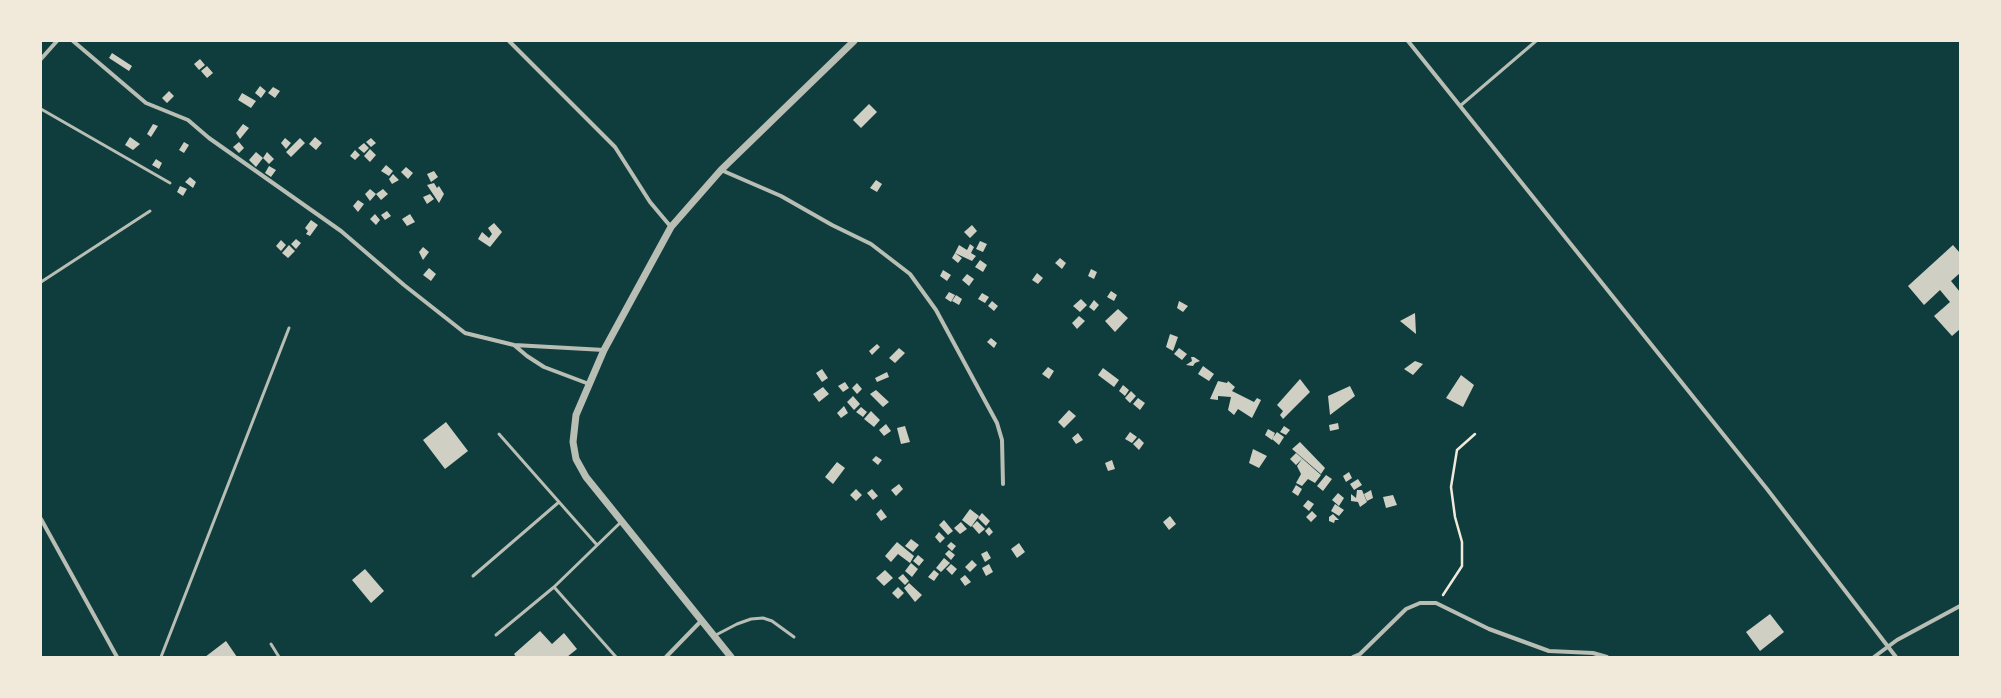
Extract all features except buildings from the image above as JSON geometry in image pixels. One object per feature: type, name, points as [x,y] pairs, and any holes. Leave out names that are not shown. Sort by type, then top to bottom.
[{"type":"street","points":[[41,59],[57,41]]},
{"type":"street","points":[[73,41],[146,103],[188,120],[209,138],[341,231],[404,285],[465,333],[514,345],[604,350]]},
{"type":"street","points":[[509,41],[615,147],[650,202],[671,228]]},
{"type":"street","points":[[731,657],[586,477],[576,459],[573,442],[576,415],[604,350],[671,228],[721,170],[854,41]]},
{"type":"street","points":[[1408,41],[1767,489],[1896,657]]},
{"type":"street","points":[[721,170],[781,196],[832,225],[871,244],[910,274],[936,310],[997,423],[1002,440],[1003,484]]},
{"type":"street","points":[[514,345],[526,356],[544,367],[589,384]]},
{"type":"street","points":[[41,519],[117,657]]},
{"type":"street","points":[[1353,657],[1360,654],[1406,609],[1420,603],[1436,604],[1489,629],[1549,651],[1593,652],[1607,657]]},
{"type":"street","points":[[1874,657],[1960,606]]},
{"type":"street","points":[[666,657],[701,621]]},
{"type":"lane","points":[[1460,106],[1536,41]]},
{"type":"lane","points":[[41,109],[170,183]]},
{"type":"lane","points":[[41,282],[150,211]]},
{"type":"lane","points":[[161,657],[289,328]]},
{"type":"lane","points":[[499,434],[598,545]]},
{"type":"lane","points":[[473,576],[559,502]]},
{"type":"lane","points":[[496,635],[554,587],[621,522]]},
{"type":"lane","points":[[554,587],[616,657]]},
{"type":"lane","points":[[714,636],[737,624],[751,619],[763,618],[772,621],[794,637]]},
{"type":"lane","points":[[271,644],[279,657]]},
{"type":"path","points":[[1436,604],[1452,583],[1462,566],[1462,542],[1455,517],[1451,487],[1457,450],[1475,434]]}]
